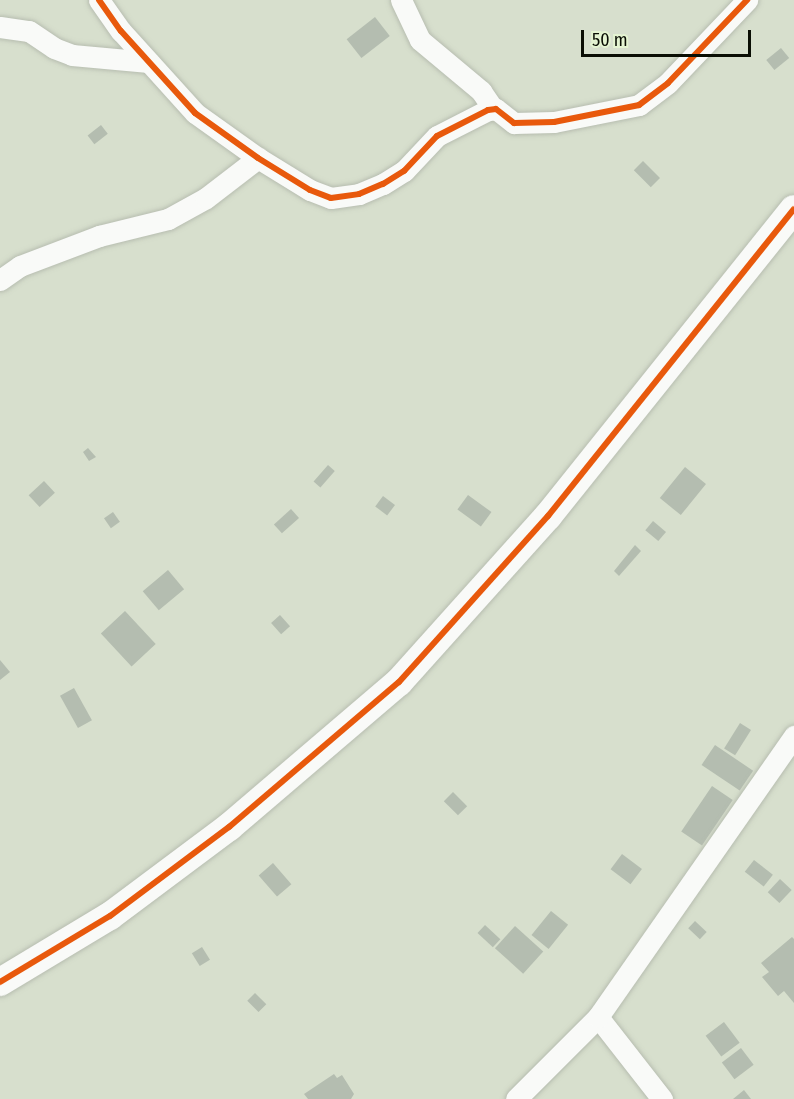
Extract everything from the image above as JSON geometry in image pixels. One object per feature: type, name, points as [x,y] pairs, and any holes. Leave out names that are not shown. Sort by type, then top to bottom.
[{"type":"street","points":[[99,0],[149,62],[195,113],[258,158],[310,190],[331,198],[359,194],[404,171],[437,136],[493,109]]},
{"type":"street","points":[[401,0],[420,39],[481,91],[493,109],[514,123],[554,122],[639,105],[668,83],[747,0]]},
{"type":"street","points":[[0,27],[29,31],[54,48],[72,55],[149,62]]},
{"type":"street","points":[[0,280],[20,266],[99,236],[168,219],[206,198],[258,158]]},
{"type":"street","points":[[0,982],[110,916],[220,834],[399,682],[548,516],[794,209]]},
{"type":"street","points":[[516,1099],[598,1017],[794,736]]},
{"type":"street","points":[[598,1017],[662,1099]]},
{"type":"building","points":[[375,17],[390,36],[361,58],[347,39]]},
{"type":"building","points":[[781,48],[789,58],[774,70],[766,60]]},
{"type":"building","points":[[101,125],[108,134],[94,144],[88,135]]},
{"type":"building","points":[[643,161],[660,178],[651,187],[634,170]]},
{"type":"building","points":[[88,448],[96,457],[89,461],[83,452]]},
{"type":"building","points":[[328,465],[335,471],[320,488],[314,482]]},
{"type":"building","points":[[685,467],[706,484],[681,515],[660,498]]},
{"type":"building","points":[[44,481],[55,493],[40,507],[29,495]]},
{"type":"building","points":[[468,495],[491,512],[481,527],[457,510]]},
{"type":"building","points":[[383,496],[395,505],[387,515],[375,506]]},
{"type":"building","points":[[291,509],[299,518],[282,533],[274,524]]},
{"type":"building","points":[[113,512],[120,522],[111,528],[104,518]]},
{"type":"building","points":[[653,521],[666,532],[658,541],[645,530]]},
{"type":"building","points":[[635,545],[641,551],[619,576],[614,571]]},
{"type":"building","points":[[168,570],[184,589],[159,610],[143,591]]},
{"type":"building","points":[[125,611],[156,644],[132,666],[101,634]]},
{"type":"building","points":[[280,615],[290,626],[281,634],[271,623]]},
{"type":"building","points":[[0,660],[10,672],[0,680]]},
{"type":"building","points":[[74,688],[92,720],[78,728],[60,696]]},
{"type":"building","points":[[740,723],[751,730],[735,755],[724,748]]},
{"type":"building","points":[[715,745],[753,771],[740,791],[702,765]]},
{"type":"building","points":[[712,786],[733,800],[702,846],[681,832]]},
{"type":"building","points":[[453,792],[467,806],[458,815],[444,801]]},
{"type":"building","points":[[622,854],[642,869],[631,884],[611,869]]},
{"type":"building","points":[[754,860],[773,875],[764,887],[745,872]]},
{"type":"building","points":[[273,863],[291,884],[277,897],[259,875]]},
{"type":"building","points":[[780,879],[792,890],[779,903],[768,892]]},
{"type":"building","points":[[551,911],[568,925],[549,949],[531,935]]},
{"type":"building","points":[[695,921],[707,932],[700,939],[688,928]]},
{"type":"building","points":[[485,925],[500,939],[493,947],[477,933]]},
{"type":"building","points":[[515,926],[543,951],[523,974],[495,948]]},
{"type":"building","points":[[792,937],[794,939],[794,1003],[784,991],[778,996],[762,977],[769,972],[761,963]]},
{"type":"building","points":[[202,947],[210,960],[200,966],[192,953]]},
{"type":"building","points":[[255,993],[266,1004],[259,1012],[247,1001]]},
{"type":"building","points":[[724,1022],[740,1043],[721,1057],[706,1036]]},
{"type":"building","points":[[741,1048],[754,1065],[734,1079],[722,1062]]},
{"type":"building","points":[[334,1074],[337,1078],[342,1075],[354,1094],[351,1099],[308,1099],[304,1094]]},
{"type":"building","points":[[744,1090],[751,1099],[733,1099]]},
{"type":"cycle path","points":[[99,0],[121,31],[195,113],[258,158],[310,190],[331,198],[359,194],[383,184],[404,171],[437,136],[488,110],[496,109],[514,123],[554,122],[639,105],[668,83],[747,0]]},
{"type":"cycle path","points":[[0,982],[110,916],[229,827],[399,682],[548,516],[794,209]]}]
